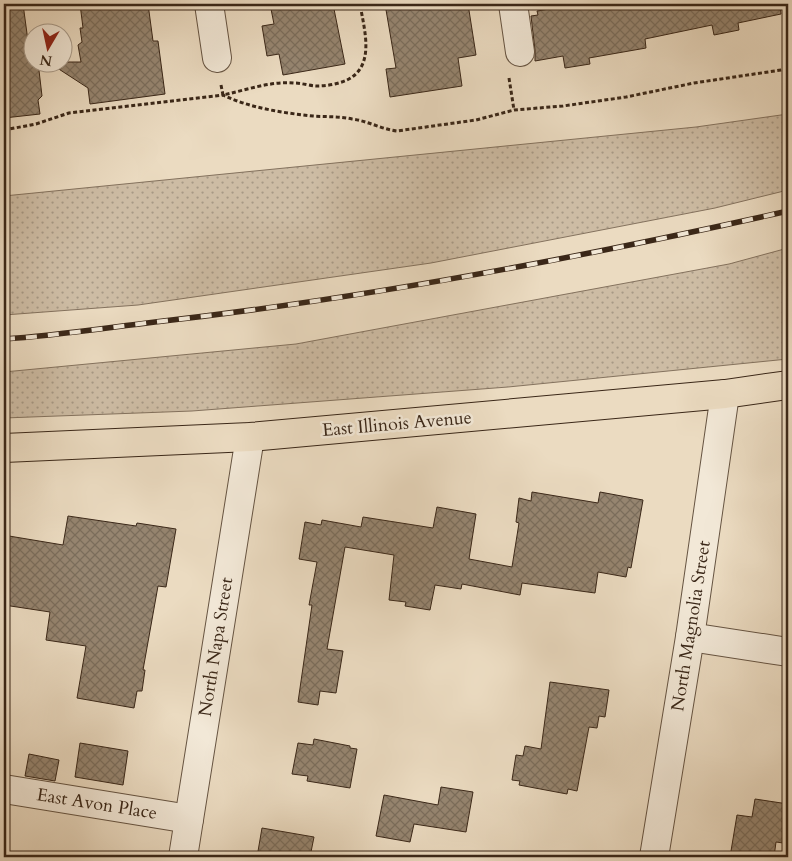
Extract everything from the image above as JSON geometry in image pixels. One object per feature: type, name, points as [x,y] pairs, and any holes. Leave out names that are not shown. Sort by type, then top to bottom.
[{"type":"main road","name":"East Illinois Avenue","points":[[4,448],[250,437],[725,394],[788,385]]},
{"type":"street","points":[[209,4],[217,58]]},
{"type":"street","points":[[512,4],[520,52]]},
{"type":"street","name":"North Magnolia Street","points":[[654,857],[690,637],[725,394]]},
{"type":"street","name":"North Napa Street","points":[[183,857],[250,437]]},
{"type":"street","points":[[690,637],[788,652]]},
{"type":"street","name":"East Avon Place","points":[[4,789],[189,819]]},
{"type":"path","points":[[4,130],[36,124],[69,113],[223,95],[272,84],[294,82],[317,86],[338,84],[352,77],[361,68],[366,56],[360,4]]},
{"type":"path","points":[[217,58],[223,95]]},
{"type":"path","points":[[223,95],[238,102],[268,109],[314,116],[354,119],[384,129],[397,131],[476,120],[514,110],[563,106],[626,97],[694,83],[788,69]]},
{"type":"shaded area","points":[[788,114],[788,190],[715,208],[431,263],[138,305],[4,315],[4,196],[696,127]]},
{"type":"shaded area","points":[[788,248],[788,359],[508,387],[192,411],[4,418],[4,372],[296,344],[729,264]]},
{"type":"building","points":[[4,4],[23,4],[25,22],[22,22],[22,72],[39,72],[42,96],[38,100],[40,114],[4,118]]},
{"type":"building","points":[[80,4],[148,4],[153,41],[158,41],[165,94],[90,104],[88,88],[63,72],[72,72],[72,62],[81,62],[78,45],[82,42],[80,28],[83,28]]},
{"type":"building","points":[[270,4],[333,4],[345,64],[283,75],[279,54],[267,56],[262,26],[274,24]]},
{"type":"building","points":[[385,4],[468,4],[476,55],[458,58],[462,86],[390,97],[386,69],[396,68]]},
{"type":"building","points":[[561,4],[780,4],[781,14],[738,23],[739,30],[714,35],[712,25],[645,39],[646,48],[589,58],[590,64],[565,68],[563,56],[535,61],[531,16],[538,15],[537,11],[562,7]]},
{"type":"building","points":[[532,492],[598,503],[600,492],[643,500],[631,568],[628,567],[626,577],[598,572],[595,593],[522,583],[520,595],[462,584],[461,589],[435,585],[430,610],[405,606],[406,602],[389,600],[394,555],[345,547],[327,649],[343,651],[336,693],[320,691],[318,705],[298,702],[312,605],[309,605],[317,562],[299,559],[305,522],[321,525],[322,520],[361,527],[363,517],[433,528],[437,507],[476,514],[469,559],[512,567],[519,523],[516,522],[519,498],[531,501]]},
{"type":"building","points":[[68,516],[136,526],[137,523],[176,529],[166,587],[158,586],[143,670],[145,670],[142,691],[137,691],[134,708],[77,698],[86,646],[46,640],[50,612],[4,605],[4,571],[9,536],[63,545]]},
{"type":"building","points":[[550,682],[609,690],[605,717],[599,716],[597,728],[589,727],[577,791],[568,789],[567,794],[519,785],[520,781],[512,780],[516,755],[523,756],[525,746],[541,749]]},
{"type":"building","points":[[314,739],[357,749],[350,788],[307,781],[308,776],[292,774],[298,743],[313,745]]},
{"type":"building","points":[[80,743],[128,751],[123,785],[75,777]]},
{"type":"building","points":[[29,754],[59,760],[55,781],[25,776]]},
{"type":"building","points":[[441,787],[473,792],[466,832],[414,824],[410,842],[376,836],[384,795],[438,805]]},
{"type":"building","points":[[755,799],[788,804],[783,843],[776,842],[774,857],[730,857],[737,815],[752,817]]},
{"type":"building","points":[[262,828],[314,837],[310,857],[257,857]]},
{"type":"railway","points":[[4,339],[61,334],[235,312],[394,289],[631,245],[788,211]]}]
